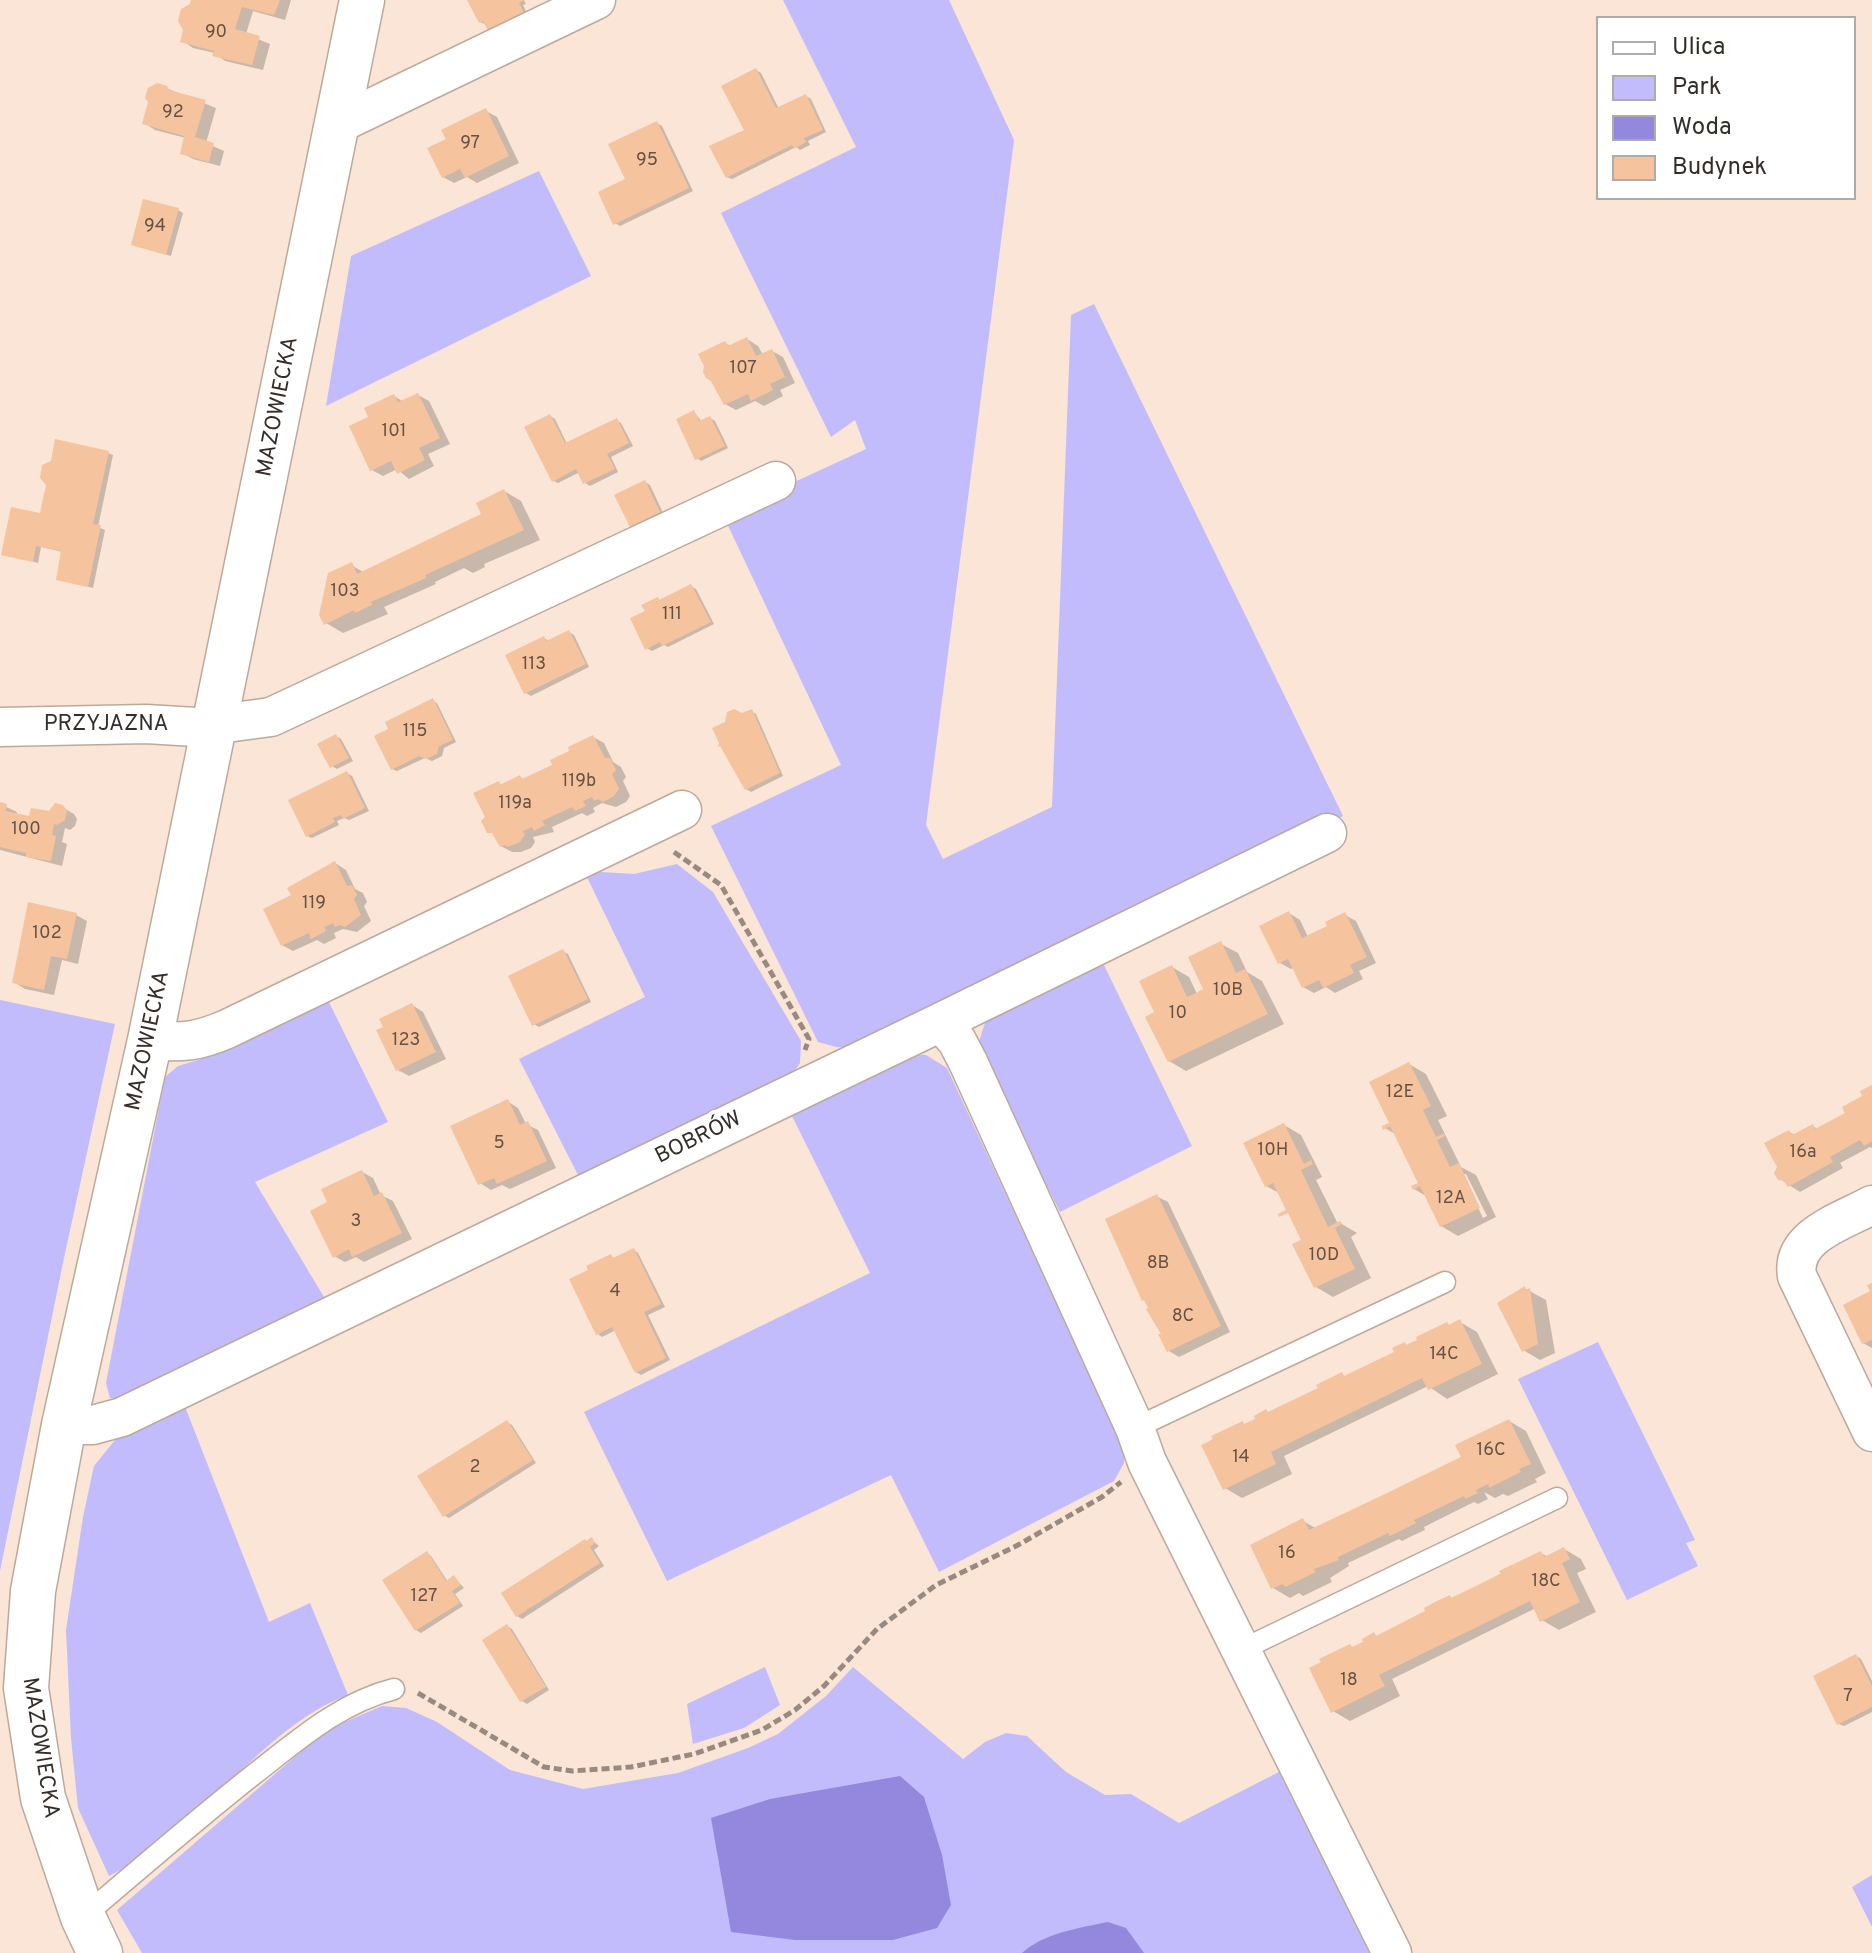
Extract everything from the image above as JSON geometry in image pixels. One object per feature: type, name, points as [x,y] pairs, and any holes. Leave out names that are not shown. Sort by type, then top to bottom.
[{"type":"street","name":"MAZOWIECKA","points":[[91,1935],[43,1798],[26,1688],[33,1591],[64,1425],[150,1040],[362,0]]},
{"type":"street","points":[[336,125],[596,0]]},
{"type":"street","name":"PRZYJAZNA","points":[[0,727],[213,726],[271,717],[776,481]]},
{"type":"street","points":[[150,1040],[181,1043],[202,1040],[682,810]]},
{"type":"street","name":"BOBRÓW","points":[[64,1425],[93,1425],[122,1417],[792,1095],[1327,833]]},
{"type":"street","points":[[941,1022],[957,1041],[968,1062],[1141,1445],[1392,1953]]},
{"type":"street","points":[[1868,1411],[1797,1276],[1795,1262],[1798,1252],[1808,1240],[1872,1205]]},
{"type":"lane","points":[[1141,1445],[1445,1282]]},
{"type":"lane","points":[[1241,1650],[1557,1498]]},
{"type":"lane","points":[[91,1935],[201,1816],[323,1720],[375,1694],[394,1689]]},
{"type":"path","points":[[662,852],[677,853],[721,885],[809,1039],[792,1095]]},
{"type":"path","points":[[394,1689],[421,1694],[514,1752],[544,1767],[572,1771],[631,1767],[694,1754],[762,1730],[795,1710],[824,1686],[877,1629],[936,1585],[1018,1545],[1102,1497],[1141,1445]]},
{"type":"green space","points":[[783,0],[949,0],[1014,140],[926,825],[943,859],[1052,807],[1071,315],[1094,304],[1343,816],[863,1048],[836,1047],[818,1042],[711,826],[841,765],[723,515],[866,449],[855,420],[831,437],[721,213],[856,147]]},
{"type":"green space","points":[[539,171],[591,276],[326,406],[351,256]]},
{"type":"green space","points":[[677,864],[713,892],[801,1041],[800,1063],[787,1083],[580,1179],[519,1059],[645,997],[584,871],[634,874]]},
{"type":"green space","points":[[1102,961],[1192,1146],[1060,1212],[977,1047],[987,1017]]},
{"type":"green space","points":[[326,996],[388,1122],[255,1182],[327,1302],[126,1400],[110,1398],[106,1383],[165,1077],[178,1066],[198,1060]]},
{"type":"green space","points":[[0,1000],[115,1024],[0,1571]]},
{"type":"green space","points":[[906,1054],[926,1055],[947,1068],[1125,1451],[1124,1463],[1114,1481],[939,1572],[891,1475],[667,1581],[584,1412],[870,1273],[789,1110]]},
{"type":"green space","points":[[1598,1342],[1695,1540],[1686,1543],[1698,1566],[1627,1600],[1518,1379]]},
{"type":"green space","points":[[184,1404],[269,1622],[310,1603],[348,1695],[298,1723],[249,1763],[157,1848],[109,1876],[78,1808],[71,1738],[66,1630],[83,1517],[94,1466],[119,1435]]},
{"type":"green space","points":[[765,1667],[780,1705],[744,1728],[693,1744],[687,1704]]},
{"type":"green space","points":[[853,1667],[963,1759],[985,1742],[1006,1733],[1027,1736],[1066,1772],[1105,1795],[1131,1794],[1179,1823],[1281,1771],[1374,1953],[142,1953],[117,1910],[326,1730],[382,1706],[406,1708],[437,1722],[510,1770],[583,1789],[678,1773],[748,1748],[778,1734],[826,1696]]},
{"type":"green space","points":[[1872,1875],[1872,1927],[1852,1887]]},
{"type":"water","points":[[900,1776],[924,1797],[942,1855],[951,1905],[937,1928],[893,1940],[795,1940],[731,1932],[711,1818],[770,1799]]},
{"type":"water","points":[[1108,1922],[1126,1928],[1144,1953],[1022,1953],[1051,1936]]},
{"type":"building","points":[[191,0],[280,0],[274,15],[242,7],[235,29],[260,36],[252,65],[212,56],[214,51],[180,42],[183,30],[178,21],[181,9]]},
{"type":"building","points":[[467,0],[524,0],[519,3],[526,17],[490,35],[483,21],[479,23]]},
{"type":"building","points":[[756,68],[776,108],[806,94],[823,130],[804,138],[806,142],[794,149],[792,145],[726,178],[709,146],[744,130],[721,86]]},
{"type":"building","points":[[157,83],[167,86],[169,90],[206,100],[195,137],[214,143],[209,162],[180,154],[184,136],[142,124],[148,88]]},
{"type":"building","points":[[486,108],[509,156],[465,178],[460,169],[442,178],[427,148],[446,139],[441,130]]},
{"type":"building","points":[[657,121],[689,188],[613,225],[598,192],[625,179],[608,144]]},
{"type":"building","points":[[143,199],[179,208],[166,255],[131,245]]},
{"type":"building","points":[[747,337],[756,356],[772,349],[785,377],[770,384],[773,390],[751,401],[748,394],[724,405],[711,381],[706,378],[698,354],[725,341],[728,346]]},
{"type":"building","points":[[418,393],[440,438],[419,448],[425,460],[397,474],[391,461],[370,471],[349,426],[368,417],[364,408],[394,394],[398,402]]},
{"type":"building","points":[[694,410],[699,421],[710,416],[725,446],[695,460],[676,419]]},
{"type":"building","points":[[550,414],[565,443],[617,418],[629,443],[607,454],[615,469],[583,484],[576,469],[552,482],[524,427]]},
{"type":"building","points":[[55,439],[109,451],[93,524],[101,525],[88,587],[56,580],[61,551],[36,546],[33,562],[1,555],[11,507],[40,513],[46,485],[40,478],[42,465],[51,461]]},
{"type":"building","points":[[645,480],[660,512],[630,527],[614,495]]},
{"type":"building","points":[[504,489],[524,530],[425,575],[426,578],[371,602],[372,605],[324,625],[319,615],[328,573],[352,562],[357,574],[481,514],[476,503]]},
{"type":"building","points":[[691,584],[711,622],[662,646],[660,642],[645,650],[630,618],[645,611],[641,605]]},
{"type":"building","points":[[569,630],[586,664],[524,694],[505,655],[544,636],[546,641]]},
{"type":"building","points":[[433,698],[453,740],[439,746],[437,754],[426,759],[419,756],[391,770],[374,736],[388,729],[385,722]]},
{"type":"building","points":[[734,709],[742,713],[752,709],[780,773],[745,790],[718,747],[712,728],[725,722],[727,712]]},
{"type":"building","points":[[336,734],[349,758],[330,768],[317,744]]},
{"type":"building","points":[[593,735],[605,758],[610,758],[616,770],[612,774],[619,789],[614,796],[603,802],[598,799],[594,801],[592,797],[583,801],[586,806],[575,811],[572,807],[542,821],[545,825],[534,831],[532,827],[523,831],[525,835],[520,842],[500,847],[481,821],[485,817],[473,793],[520,775],[522,779],[552,765],[550,760]]},
{"type":"building","points":[[347,771],[365,808],[343,819],[341,815],[333,818],[335,822],[306,837],[288,800]]},
{"type":"building","points":[[0,802],[7,804],[6,811],[29,816],[31,808],[49,811],[55,803],[63,805],[67,811],[65,820],[54,824],[52,835],[56,836],[51,861],[26,857],[26,853],[0,847]]},
{"type":"building","points":[[335,861],[347,886],[352,885],[357,895],[354,899],[361,915],[345,927],[335,927],[333,923],[311,939],[309,933],[281,946],[263,909],[291,895],[287,888]]},
{"type":"building","points":[[28,902],[77,913],[67,959],[51,956],[44,990],[12,983]]},
{"type":"building","points":[[1289,911],[1302,938],[1327,926],[1325,922],[1345,912],[1367,957],[1350,965],[1354,973],[1323,988],[1319,980],[1302,988],[1288,959],[1278,964],[1259,926]]},
{"type":"building","points":[[1221,941],[1236,973],[1245,969],[1268,1014],[1168,1062],[1145,1017],[1154,1012],[1139,981],[1172,965],[1187,997],[1196,993],[1203,989],[1188,957]]},
{"type":"building","points":[[563,949],[588,999],[532,1026],[508,976]]},
{"type":"building","points":[[412,1003],[436,1052],[396,1071],[376,1030],[383,1027],[379,1019]]},
{"type":"building","points":[[1409,1062],[1431,1106],[1423,1110],[1436,1137],[1444,1133],[1445,1136],[1437,1140],[1450,1167],[1459,1163],[1480,1208],[1440,1227],[1420,1186],[1413,1190],[1411,1186],[1418,1183],[1390,1126],[1383,1130],[1382,1126],[1389,1123],[1369,1082]]},
{"type":"building","points":[[1872,1085],[1872,1141],[1864,1146],[1860,1140],[1830,1157],[1833,1162],[1788,1187],[1784,1181],[1778,1180],[1774,1173],[1777,1167],[1764,1143],[1789,1130],[1792,1135],[1813,1124],[1815,1129],[1845,1113],[1842,1107],[1862,1096],[1860,1091]]},
{"type":"building","points":[[508,1099],[520,1125],[528,1121],[547,1161],[497,1184],[494,1178],[478,1185],[450,1126]]},
{"type":"building","points":[[1284,1123],[1304,1164],[1311,1160],[1313,1164],[1301,1170],[1328,1227],[1340,1221],[1342,1224],[1335,1228],[1355,1269],[1314,1288],[1292,1244],[1301,1240],[1288,1213],[1279,1217],[1278,1214],[1286,1210],[1273,1183],[1265,1187],[1243,1143]]},
{"type":"building","points":[[362,1170],[374,1196],[382,1192],[402,1233],[352,1257],[349,1249],[333,1258],[310,1211],[327,1202],[321,1189]]},
{"type":"building","points":[[1157,1194],[1221,1326],[1167,1352],[1105,1219]]},
{"type":"building","points":[[634,1248],[661,1304],[644,1312],[666,1358],[635,1373],[612,1327],[596,1335],[569,1279],[588,1270],[586,1266],[611,1254],[613,1258]]},
{"type":"building","points":[[1872,1283],[1872,1340],[1862,1344],[1843,1305],[1870,1291],[1867,1285]]},
{"type":"building","points":[[1525,1286],[1525,1290],[1530,1288],[1538,1344],[1522,1352],[1497,1303]]},
{"type":"building","points":[[1460,1319],[1482,1364],[1428,1390],[1422,1378],[1271,1452],[1276,1464],[1223,1490],[1201,1445],[1213,1439],[1211,1436],[1243,1421],[1244,1424],[1255,1419],[1254,1416],[1266,1409],[1268,1412],[1318,1388],[1316,1385],[1342,1372],[1344,1376],[1394,1352],[1392,1348],[1405,1342],[1406,1345],[1447,1322],[1449,1325]]},
{"type":"building","points":[[1509,1419],[1531,1464],[1519,1469],[1521,1472],[1489,1488],[1488,1484],[1476,1490],[1478,1493],[1465,1499],[1464,1496],[1414,1520],[1416,1523],[1390,1536],[1388,1533],[1338,1557],[1339,1560],[1314,1569],[1316,1572],[1285,1587],[1283,1584],[1271,1589],[1250,1545],[1303,1518],[1309,1530],[1385,1494],[1461,1457],[1455,1445]]},
{"type":"building","points":[[507,1420],[533,1460],[443,1517],[417,1476]]},
{"type":"building","points":[[592,1537],[595,1543],[590,1547],[600,1563],[516,1617],[501,1593]]},
{"type":"building","points":[[1564,1547],[1570,1559],[1562,1563],[1580,1602],[1540,1622],[1530,1601],[1379,1675],[1385,1686],[1331,1713],[1309,1668],[1321,1662],[1319,1659],[1350,1644],[1352,1647],[1363,1642],[1362,1639],[1374,1632],[1376,1636],[1425,1611],[1424,1608],[1437,1601],[1450,1595],[1451,1598],[1501,1574],[1499,1571],[1541,1551],[1544,1557]]},
{"type":"building","points":[[427,1551],[446,1581],[454,1575],[461,1585],[452,1591],[460,1603],[415,1631],[382,1580]]},
{"type":"building","points":[[507,1624],[546,1687],[520,1702],[482,1640]]},
{"type":"building","points":[[1856,1654],[1872,1686],[1872,1707],[1837,1725],[1813,1676]]}]
